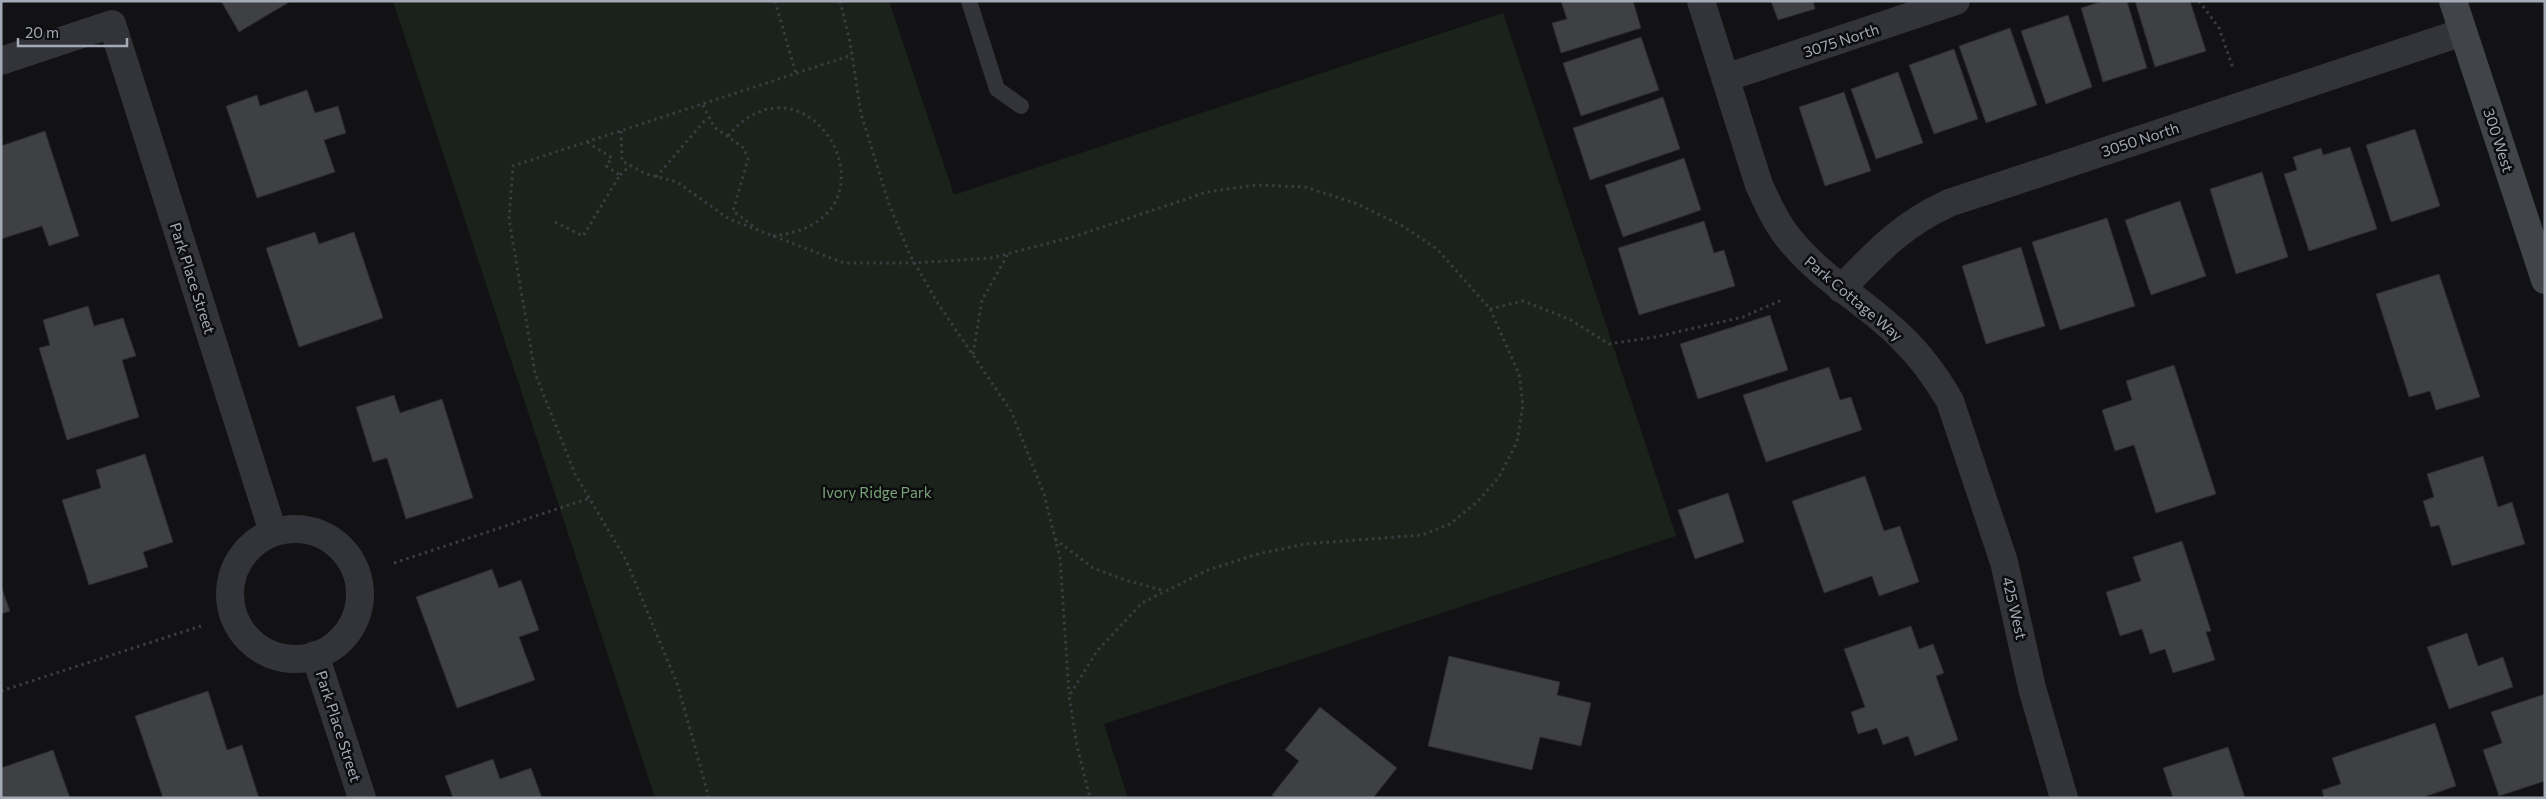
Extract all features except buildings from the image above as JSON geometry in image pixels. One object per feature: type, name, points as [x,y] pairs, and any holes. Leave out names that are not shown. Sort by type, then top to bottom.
[{"type":"street","name":"Park Cottage Way","points":[[1701,1],[1759,185],[1773,213],[1790,240],[1803,254],[1841,289],[1900,336],[1920,356],[1937,378],[1950,401],[1956,421]]},
{"type":"street","name":"3075 North","points":[[1725,78],[1956,1]]},
{"type":"street","name":"300 West","points":[[2453,1],[2545,280]]},
{"type":"street","name":"Park Place Street","points":[[1,61],[112,24],[273,532]]},
{"type":"street","name":"3050 North","points":[[1841,289],[1893,236],[1928,213],[1949,203],[2463,32]]},
{"type":"street","name":"425 West","points":[[1956,421],[2004,562],[2032,688],[2064,798]]},
{"type":"street","points":[[304,529],[319,533],[344,552],[353,565],[358,580],[358,603],[351,626],[342,638],[315,655],[297,658],[279,657],[262,650],[247,638],[236,624],[231,606],[230,588],[234,570],[243,554],[256,541],[273,532],[304,529]]},
{"type":"street","name":"Park Place Street","points":[[315,655],[362,798]]},
{"type":"lane","points":[[969,1],[997,89],[1021,106]]},
{"type":"path","points":[[775,1],[796,74]]},
{"type":"path","points":[[840,1],[852,55],[861,114],[889,204],[914,263],[1011,411],[1044,494],[1061,568],[1070,696],[1077,746],[1090,798]]},
{"type":"path","points":[[2200,1],[2219,28],[2233,68]]},
{"type":"path","points":[[709,798],[678,686],[626,560],[575,474],[534,373],[510,220],[513,166],[852,55]]},
{"type":"path","points":[[702,105],[707,118],[714,127],[744,148],[748,159],[747,170],[732,210],[761,232]]},
{"type":"path","points":[[728,136],[740,122],[755,113],[793,109],[815,120],[830,136],[836,148],[842,172],[837,197],[831,209],[817,223],[794,234],[772,236]]},
{"type":"path","points":[[656,177],[707,118]]},
{"type":"path","points":[[621,131],[622,161],[656,177],[677,182],[729,220],[844,263],[914,263],[991,258],[1076,236],[1207,192],[1256,185],[1305,187],[1355,203],[1401,225],[1437,249],[1490,309],[1519,374],[1523,404],[1517,442],[1499,477],[1478,501],[1450,524],[1422,535],[1305,544],[1258,554],[1208,570],[1142,603],[1097,650],[1070,696]]},
{"type":"path","points":[[587,142],[612,158],[606,166],[620,175]]},
{"type":"path","points":[[555,222],[583,236],[620,175],[631,165]]},
{"type":"path","points":[[973,354],[982,300],[1008,253]]},
{"type":"path","points":[[1490,309],[1523,301],[1569,319],[1609,344],[1655,337],[1743,317],[1784,299]]},
{"type":"path","points":[[394,564],[590,498]]},
{"type":"path","points":[[1055,538],[1094,568],[1125,580],[1165,591]]},
{"type":"path","points":[[1,690],[201,626]]},
{"type":"green space","name":"Ivory Ridge Park","points":[[393,1],[889,1],[954,195],[1503,13],[1676,536],[1104,724],[1128,798],[655,798]]}]
